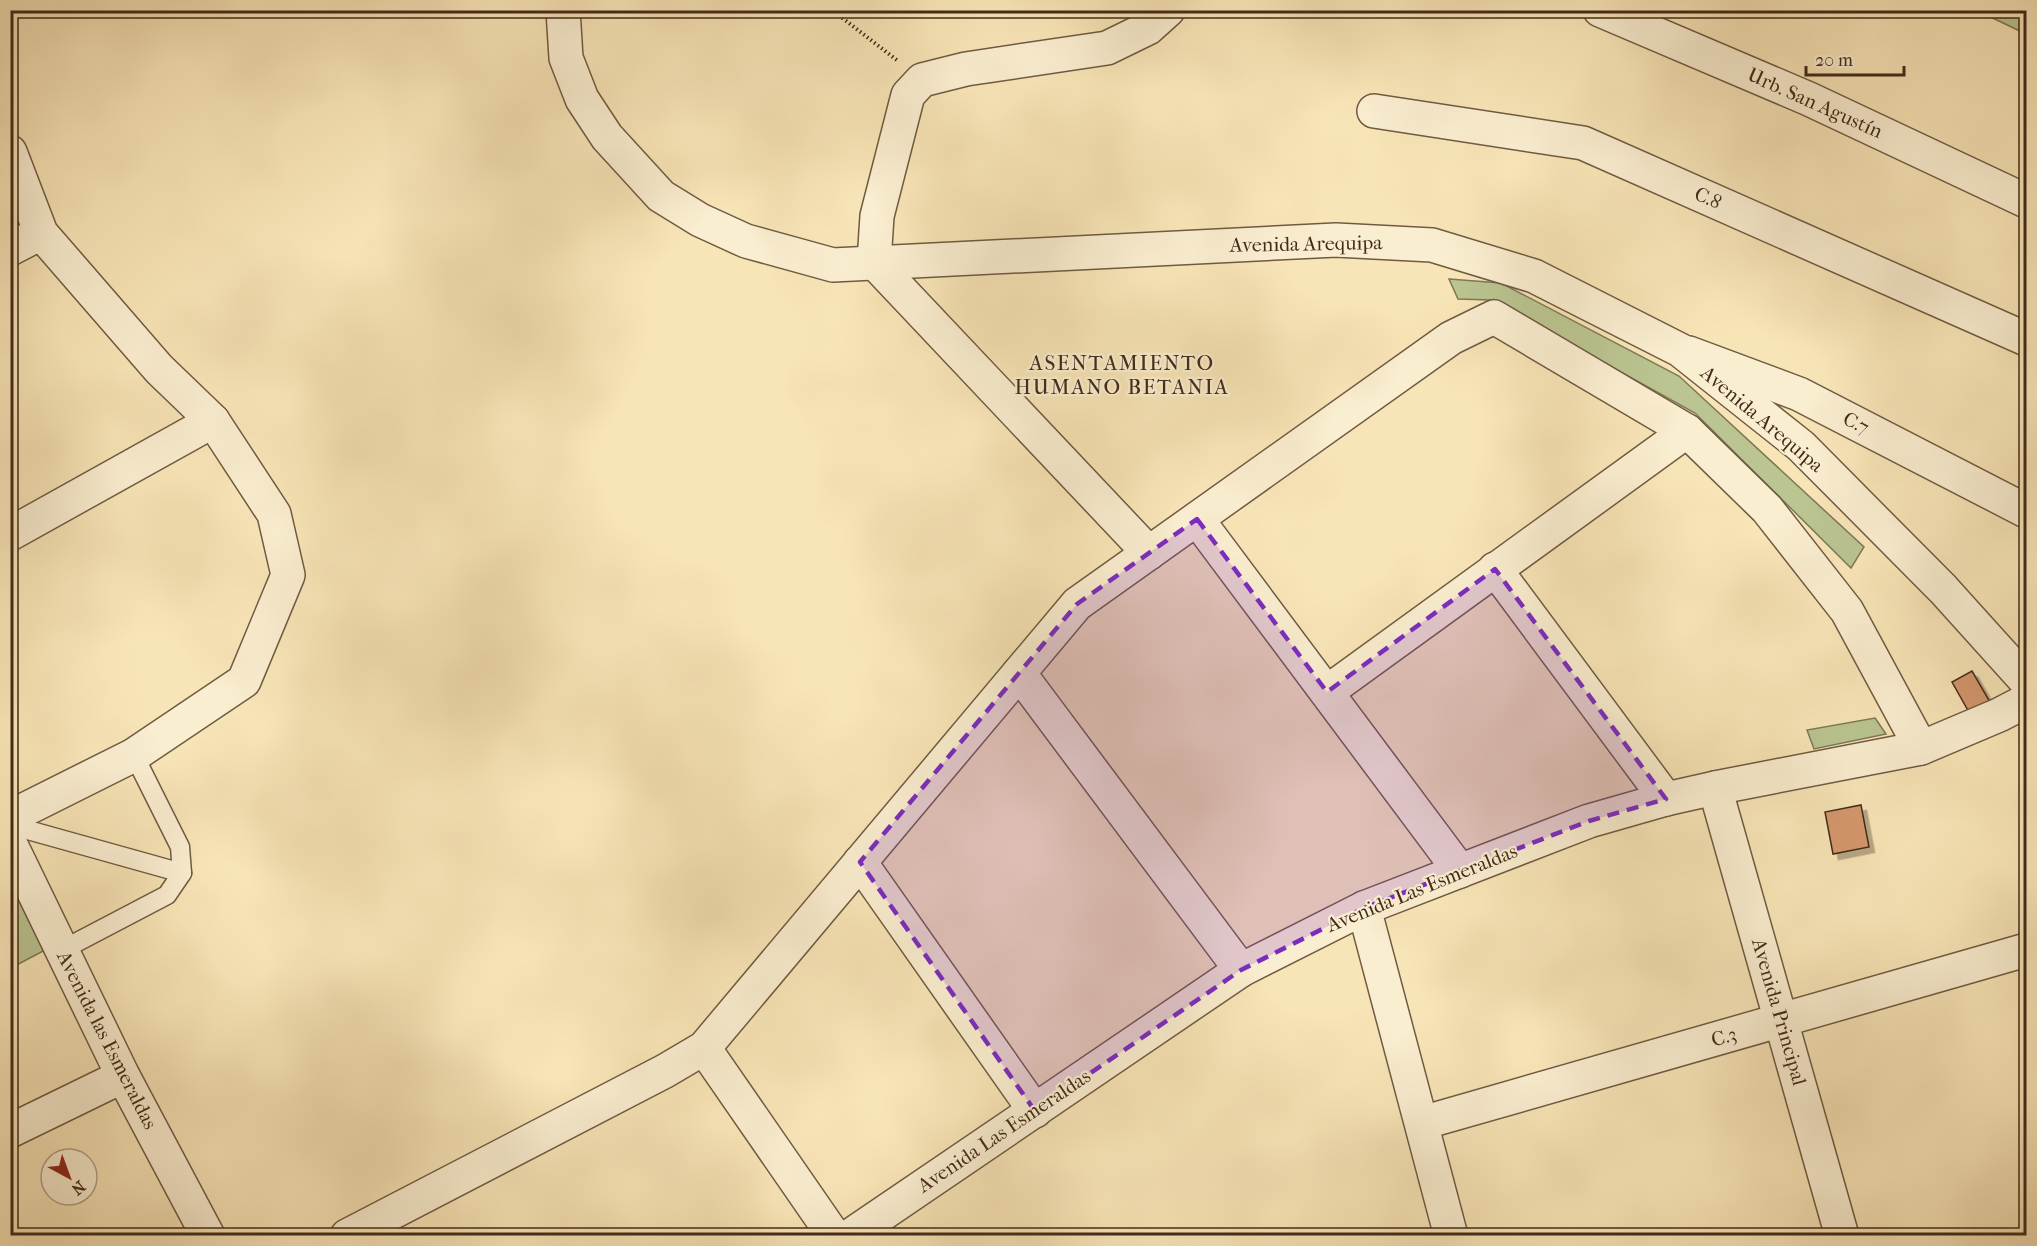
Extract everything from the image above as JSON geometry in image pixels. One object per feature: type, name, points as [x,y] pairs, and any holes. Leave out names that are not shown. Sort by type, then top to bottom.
[{"type":"street","name":"Avenida Arequipa","points":[[563,10],[566,58],[582,99],[607,137],[661,196],[700,220],[746,241],[833,265],[1336,240],[1432,245],[1533,276],[1680,350],[1801,447],[1943,589],[2026,681]]},
{"type":"street","points":[[1149,553],[874,262],[878,216],[908,95],[922,80],[966,69],[1107,48],[1148,28],[1168,10]]},
{"type":"street","name":"Urb. San Agustín","points":[[1600,10],[1809,99],[2026,201]]},
{"type":"street","name":"C.8","points":[[1374,111],[1583,143],[2026,339]]},
{"type":"street","points":[[10,152],[41,233],[159,369],[213,421],[274,514],[288,575],[244,681],[134,754],[10,817]]},
{"type":"street","points":[[10,249],[41,233]]},
{"type":"street","points":[[347,1236],[665,1071],[704,1048],[1077,604],[1451,338],[1494,317],[1687,431],[1767,509],[1847,611],[1921,748]]},
{"type":"street","name":"C.7","points":[[1680,350],[1799,394],[2026,511]]},
{"type":"street","points":[[10,534],[213,421]]},
{"type":"street","points":[[1327,692],[1687,431]]},
{"type":"street","points":[[1197,519],[1460,871]]},
{"type":"street","points":[[1495,569],[1666,799]]},
{"type":"street","points":[[1019,673],[1241,970]]},
{"type":"street","name":"Avenida Las Esmeraldas","points":[[850,1234],[1241,970],[1364,908],[1589,821],[1715,788],[1921,748],[2026,701]]},
{"type":"street","name":"Avenida Principal","points":[[1715,788],[1842,1236]]},
{"type":"street","name":"Avenida las Esmeraldas","points":[[10,843],[123,1076],[208,1236]]},
{"type":"street","points":[[860,862],[1035,1111]]},
{"type":"street","points":[[1364,908],[1451,1236]]},
{"type":"street","name":"C.3","points":[[1422,1123],[2026,950]]},
{"type":"street","points":[[704,1048],[850,1234]]},
{"type":"street","points":[[10,1131],[123,1076]]},
{"type":"lane","points":[[62,950],[167,895],[183,873],[180,847],[134,754]]},
{"type":"lane","points":[[10,825],[183,873]]},
{"type":"path","points":[[838,10],[841,17],[922,80]]},
{"type":"highlighted area","points":[[1197,519],[1327,692],[1495,569],[1666,799],[1589,821],[1364,908],[1241,970],[1035,1111],[860,862],[1077,604]]},
{"type":"green space","points":[[1978,11],[2026,11],[2026,34]]},
{"type":"green space","points":[[1449,279],[1501,283],[1679,376],[1864,547],[1851,568],[1695,413],[1491,300],[1458,299]]},
{"type":"green space","points":[[1875,718],[1886,734],[1814,749],[1807,730]]},
{"type":"green space","points":[[10,873],[49,948],[11,968],[10,968]]},
{"type":"building","points":[[1972,671],[1990,702],[1970,714],[1952,682]]},
{"type":"building","points":[[1861,805],[1869,847],[1833,854],[1825,812]]},
{"type":"district","name":"ASENTAMIENTO HUMANO BETANIA","points":[[1122,375]]}]
